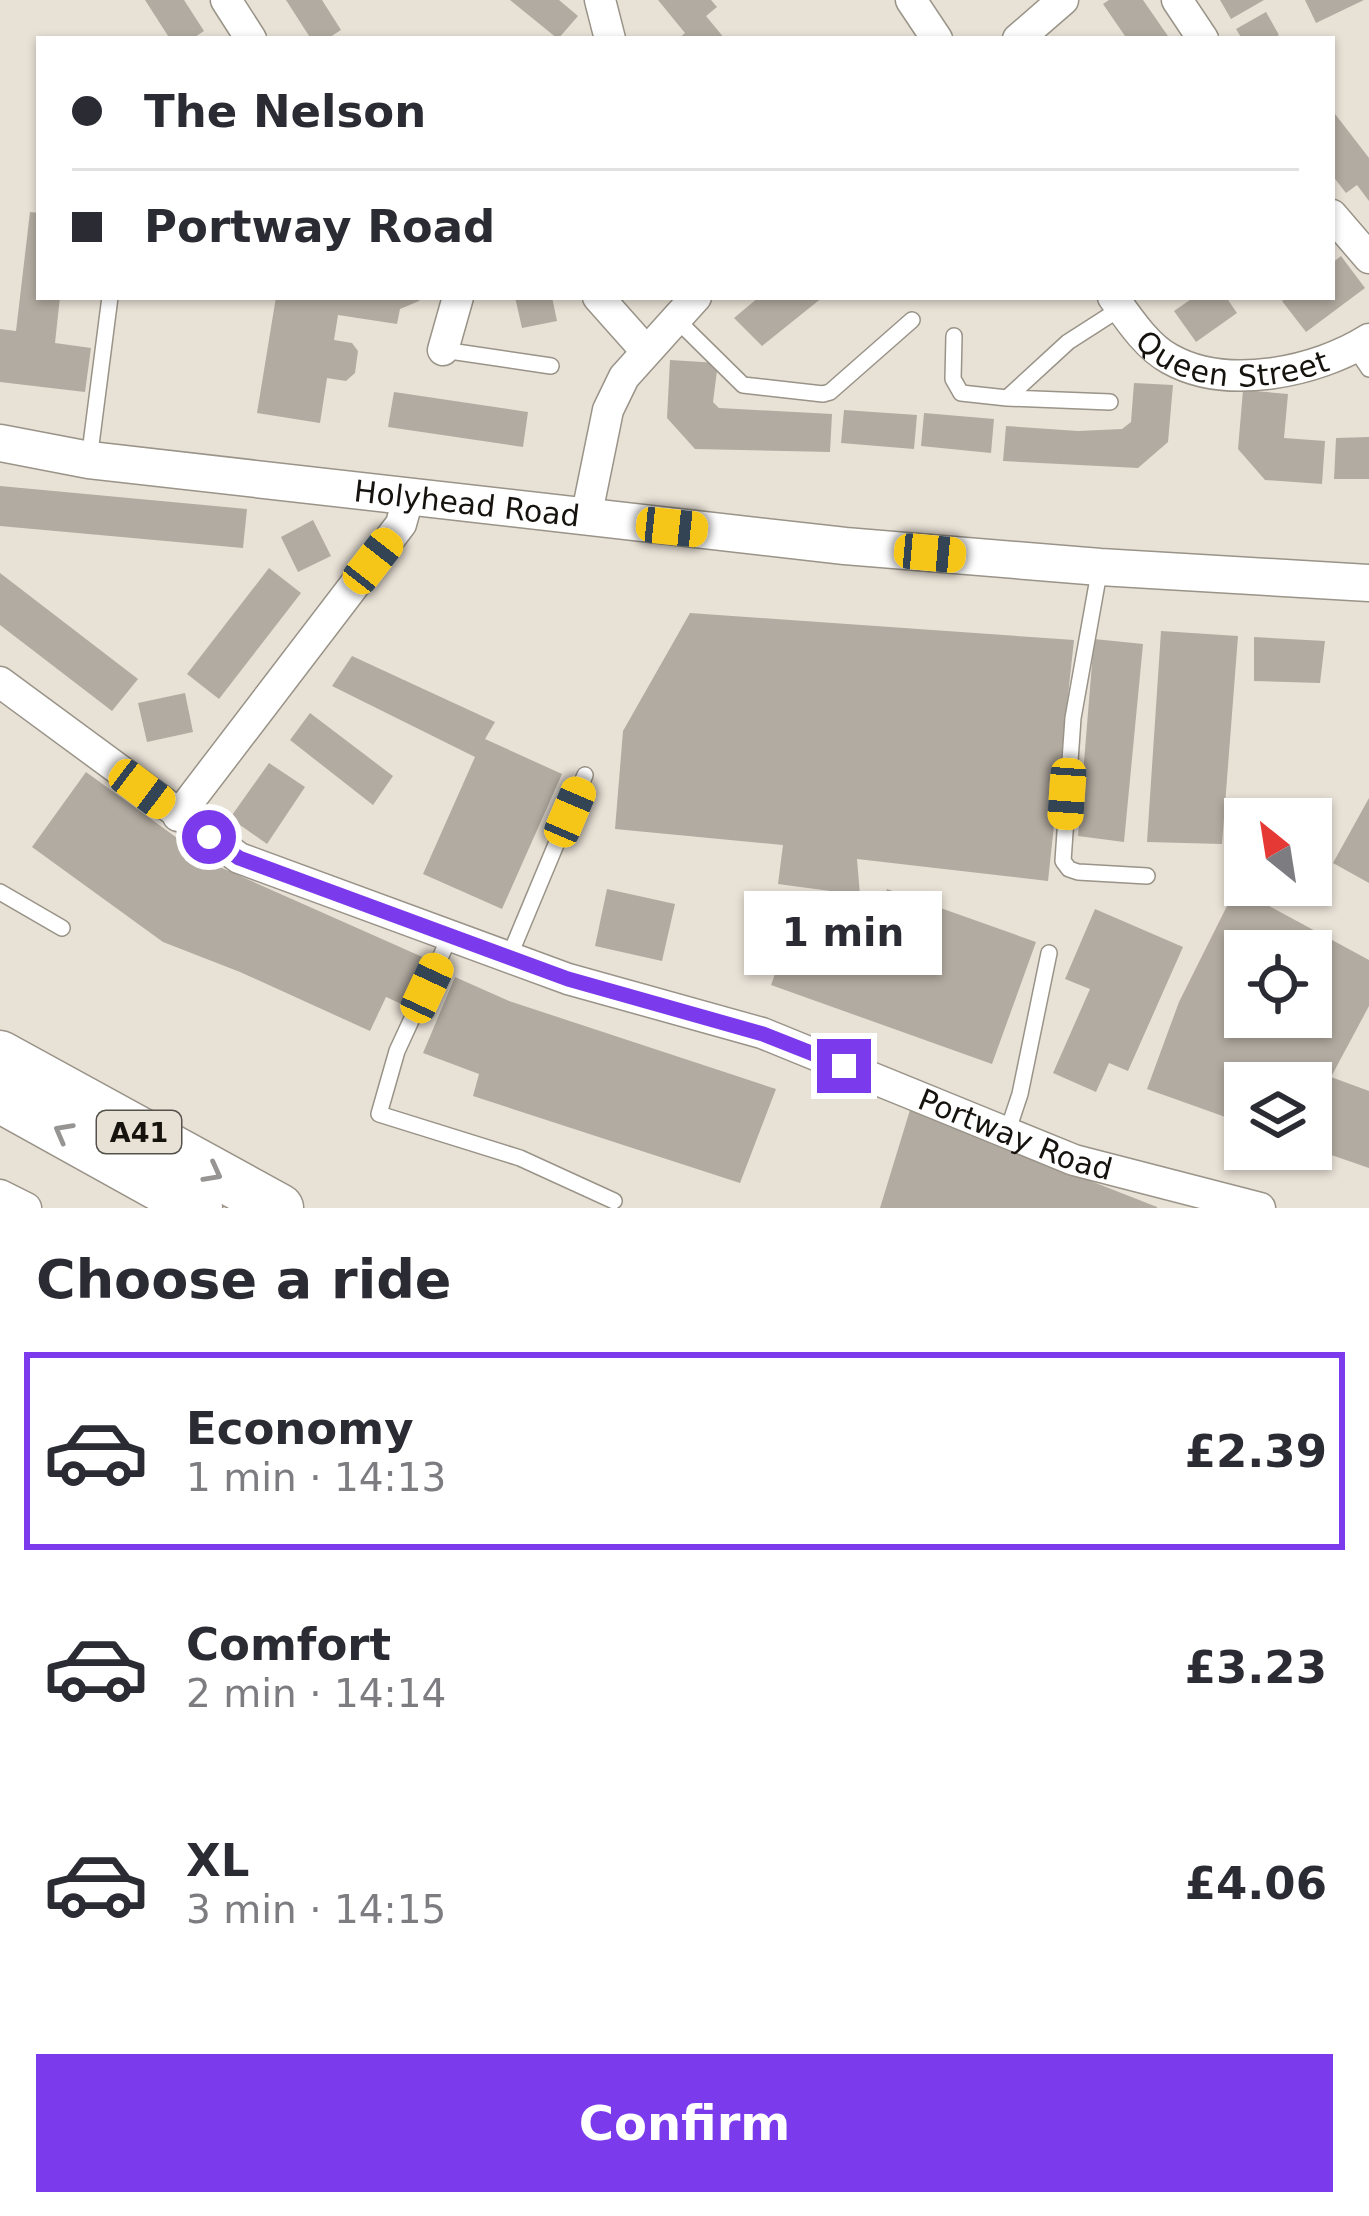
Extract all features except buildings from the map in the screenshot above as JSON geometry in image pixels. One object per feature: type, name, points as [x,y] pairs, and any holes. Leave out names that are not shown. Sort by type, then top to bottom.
[{"type":"highway","name":"A41","points":[[0,1055],[279,1208]]},
{"type":"highway","name":"A41","points":[[0,1098],[198,1208]]},
{"type":"street","points":[[226,0],[249,36]]},
{"type":"street","points":[[600,0],[609,36]]},
{"type":"street","points":[[911,0],[935,36]]},
{"type":"street","points":[[1022,36],[1064,0]]},
{"type":"street","points":[[1177,0],[1201,36]]},
{"type":"street","points":[[1335,218],[1369,258]]},
{"type":"street","points":[[443,350],[457,300]]},
{"type":"street","points":[[601,300],[646,351]]},
{"type":"street","name":"Queen Street","points":[[1117,302],[1156,350],[1173,362],[1202,370],[1234,375],[1295,369],[1364,352]]},
{"type":"street","points":[[586,518],[608,410],[624,377],[686,308]]},
{"type":"street","name":"Holyhead Road","points":[[0,443],[89,460],[845,546],[1369,583]]},
{"type":"street","points":[[178,816],[401,524],[409,495]]},
{"type":"street","name":"Portway Road","points":[[0,682],[239,858],[568,979],[763,1034],[1074,1160],[1260,1208]]},
{"type":"street","points":[[0,1195],[26,1208]]},
{"type":"lane","points":[[89,460],[110,300]]},
{"type":"lane","points":[[1007,398],[1117,302]]},
{"type":"lane","points":[[686,308],[743,385],[823,394],[912,320]]},
{"type":"lane","points":[[954,336],[953,379],[961,393],[1110,402]]},
{"type":"lane","points":[[443,350],[551,366]]},
{"type":"lane","points":[[1100,567],[1073,718],[1063,861],[1078,872],[1147,876]]},
{"type":"lane","points":[[509,957],[585,776]]},
{"type":"lane","points":[[0,892],[62,928]]},
{"type":"lane","points":[[451,934],[397,1052],[379,1114],[520,1158],[614,1201]]},
{"type":"lane","points":[[1007,1133],[1020,1094],[1049,953]]},
{"type":"route","points":[[209,837],[239,858],[568,979],[763,1034],[844,1066]]}]
